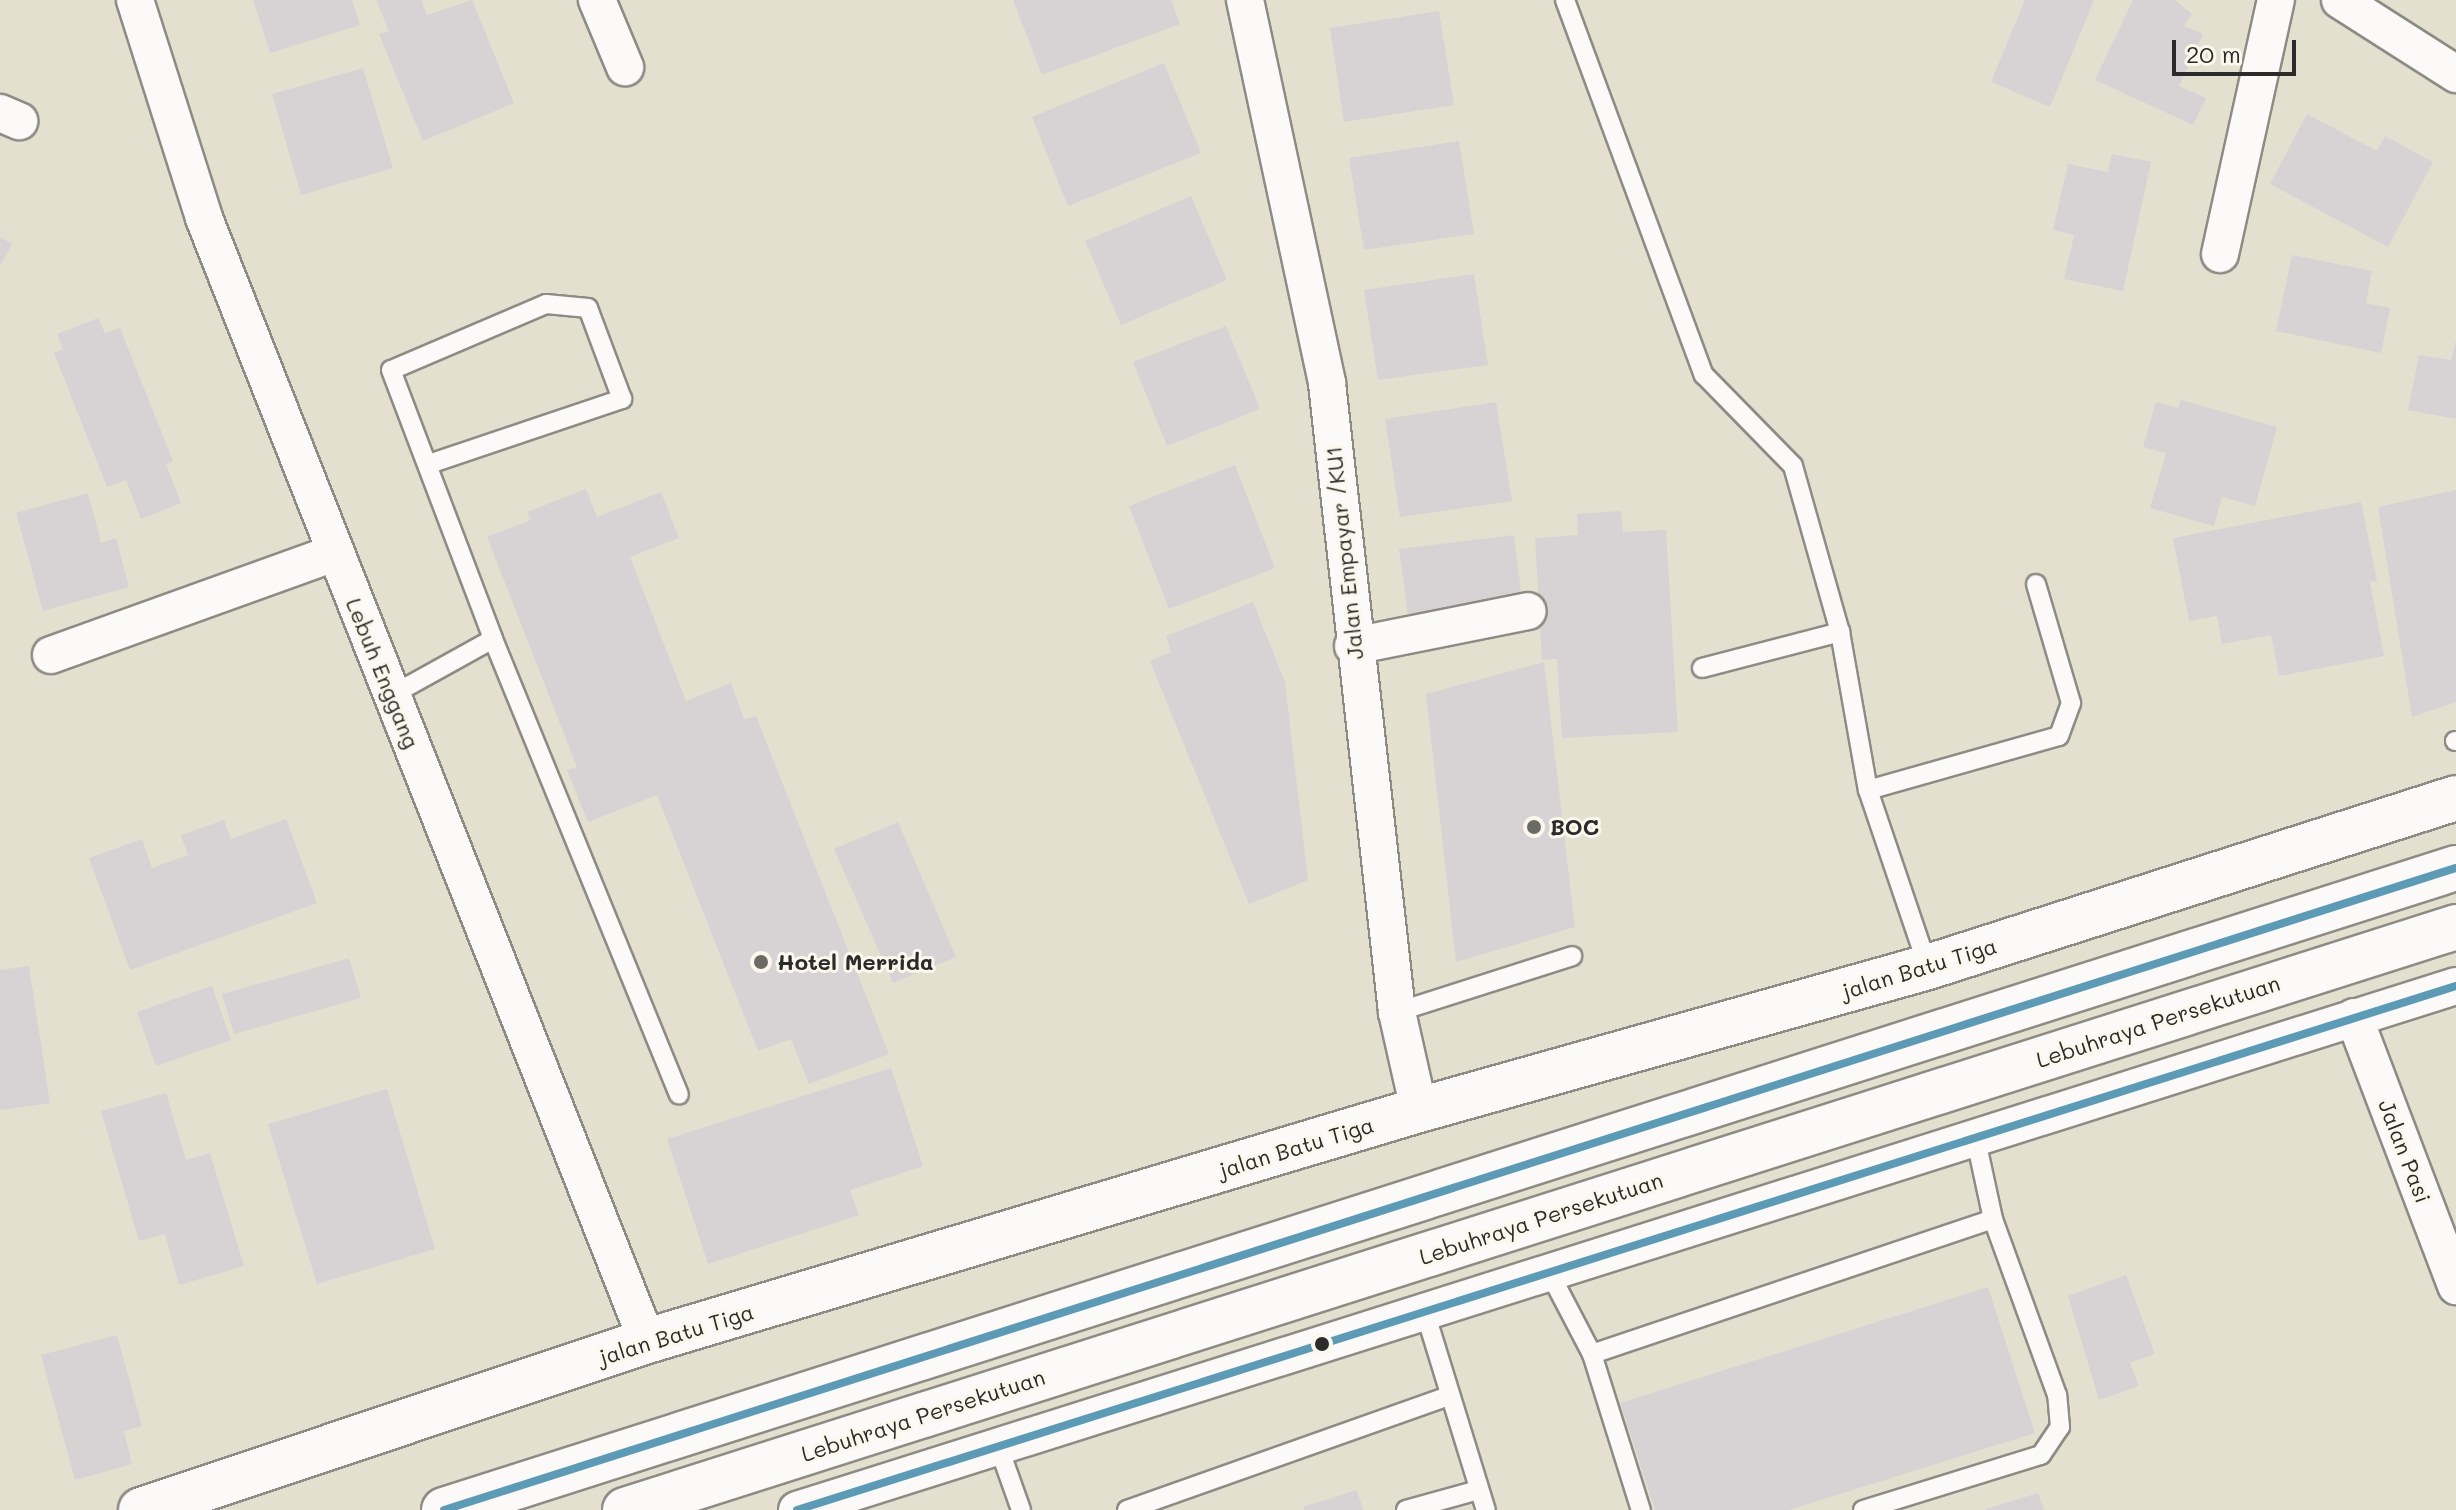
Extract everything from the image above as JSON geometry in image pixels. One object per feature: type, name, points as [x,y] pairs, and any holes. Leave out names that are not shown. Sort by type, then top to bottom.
[{"type":"main road","name":"jalan Batu Tiga","points":[[141,1510],[647,1341],[1419,1110],[1928,967],[2456,798]]},
{"type":"main road","points":[[444,1510],[2456,868]]},
{"type":"main road","name":"Lebuhraya Persekutuan","points":[[625,1510],[2456,927]]},
{"type":"street","name":"Lebuh Enggang","points":[[135,0],[204,218],[647,1341]]},
{"type":"street","points":[[597,0],[625,67]]},
{"type":"street","name":"Jalan Empayar /KU1","points":[[1245,0],[1327,383],[1353,646],[1397,1012],[1419,1110]]},
{"type":"street","points":[[2220,254],[2276,0]]},
{"type":"street","points":[[2340,0],[2456,74]]},
{"type":"street","points":[[51,655],[335,553]]},
{"type":"street","points":[[1353,646],[1528,611]]},
{"type":"street","points":[[797,1510],[1424,1309],[2456,986]]},
{"type":"street","name":"Jalan Pasi","points":[[2354,1017],[2456,1286]]},
{"type":"lane","points":[[1565,0],[1704,375],[1793,466],[1840,632],[1868,790],[1928,967]]},
{"type":"lane","points":[[429,464],[622,399],[588,308],[546,304],[391,370],[493,639],[679,1094]]},
{"type":"lane","points":[[1868,790],[2059,736],[2071,703],[2036,584]]},
{"type":"lane","points":[[1702,668],[1840,632]]},
{"type":"lane","points":[[392,695],[493,639]]},
{"type":"lane","points":[[1397,1012],[1572,956]]},
{"type":"lane","points":[[1863,1510],[2041,1455],[2060,1427],[2057,1395],[1993,1219],[1975,1136]]},
{"type":"lane","points":[[1592,1354],[1993,1219]]},
{"type":"lane","points":[[1548,1270],[1592,1354],[1641,1510]]},
{"type":"lane","points":[[1424,1309],[1486,1510]]},
{"type":"lane","points":[[1127,1510],[1166,1504],[1449,1396]]},
{"type":"lane","points":[[998,1445],[1021,1510]]},
{"type":"lane","points":[[1406,1510],[1478,1490]]},
{"type":"building","points":[[253,0],[352,0],[360,25],[270,53]]},
{"type":"building","points":[[376,0],[421,0],[427,15],[472,0],[514,103],[423,141],[379,34],[389,31]]},
{"type":"building","points":[[1013,0],[1171,0],[1180,24],[1042,75]]},
{"type":"building","points":[[2025,0],[2094,0],[2050,107],[1991,82]]},
{"type":"building","points":[[2133,0],[2175,0],[2192,14],[2184,26],[2203,34],[2179,86],[2206,98],[2193,125],[2095,80]]},
{"type":"building","points":[[1439,11],[1454,105],[1344,122],[1330,28]]},
{"type":"building","points":[[1164,63],[1201,153],[1068,206],[1032,117]]},
{"type":"building","points":[[363,68],[393,168],[301,195],[272,94]]},
{"type":"building","points":[[2307,114],[2377,151],[2385,136],[2433,162],[2388,247],[2270,184]]},
{"type":"building","points":[[1459,141],[1474,234],[1364,250],[1349,158]]},
{"type":"building","points":[[2112,154],[2151,162],[2123,291],[2064,279],[2074,235],[2053,230],[2068,164],[2108,172]]},
{"type":"building","points":[[1191,196],[1227,280],[1121,325],[1085,241]]},
{"type":"building","points":[[0,237],[12,244],[0,266]]},
{"type":"building","points":[[2292,255],[2372,271],[2366,303],[2390,308],[2381,353],[2276,331]]},
{"type":"building","points":[[1474,274],[1488,365],[1378,380],[1364,290]]},
{"type":"building","points":[[98,318],[105,333],[120,328],[173,461],[166,464],[181,503],[141,519],[126,480],[107,487],[54,353],[63,349],[57,334]]},
{"type":"building","points":[[1226,326],[1260,409],[1167,446],[1133,362]]},
{"type":"building","points":[[2456,340],[2456,419],[2408,410],[2419,355],[2451,360]]},
{"type":"building","points":[[2181,400],[2277,427],[2255,506],[2222,497],[2214,526],[2150,508],[2166,453],[2143,447],[2156,402],[2178,408]]},
{"type":"building","points":[[1496,402],[1512,501],[1400,517],[1385,419]]},
{"type":"building","points":[[1235,465],[1275,568],[1169,609],[1129,506]]},
{"type":"building","points":[[586,489],[597,517],[661,492],[679,538],[630,557],[686,701],[731,683],[744,719],[756,716],[889,1054],[809,1084],[791,1039],[758,1051],[657,795],[588,822],[567,770],[577,767],[487,537],[531,520],[527,512]]},
{"type":"building","points":[[2456,490],[2456,702],[2412,717],[2378,507]]},
{"type":"building","points":[[88,493],[101,543],[116,538],[129,587],[43,611],[16,513]]},
{"type":"building","points":[[2361,502],[2377,581],[2370,582],[2384,656],[2279,676],[2271,635],[2222,644],[2217,616],[2189,621],[2173,538]]},
{"type":"building","points":[[1621,511],[1623,532],[1666,530],[1678,732],[1562,738],[1557,659],[1542,660],[1535,538],[1578,535],[1577,514]]},
{"type":"building","points":[[1514,535],[1526,631],[1412,645],[1399,549]]},
{"type":"building","points":[[1253,602],[1285,682],[1308,880],[1249,904],[1150,661],[1171,652],[1166,636]]},
{"type":"building","points":[[1544,662],[1575,927],[1456,962],[1426,694]]},
{"type":"building","points":[[286,819],[317,903],[130,970],[89,858],[142,839],[152,868],[188,855],[181,835],[224,820],[231,839]]},
{"type":"building","points":[[898,822],[956,957],[893,983],[834,849]]},
{"type":"building","points":[[349,958],[361,998],[234,1034],[222,994]]},
{"type":"building","points":[[29,966],[50,1103],[0,1110],[0,970]]},
{"type":"building","points":[[212,986],[231,1040],[156,1066],[137,1012]]},
{"type":"building","points":[[891,1068],[923,1166],[850,1190],[859,1215],[708,1264],[667,1139]]},
{"type":"building","points":[[387,1089],[435,1249],[317,1284],[268,1124]]},
{"type":"building","points":[[166,1093],[186,1160],[210,1153],[244,1266],[179,1285],[165,1234],[139,1241],[101,1111]]},
{"type":"building","points":[[2126,1275],[2155,1354],[2130,1363],[2139,1386],[2099,1400],[2068,1296]]},
{"type":"building","points":[[1988,1287],[2035,1433],[1789,1510],[1655,1510],[1620,1403]]},
{"type":"building","points":[[117,1335],[142,1426],[124,1431],[132,1464],[75,1480],[41,1355]]},
{"type":"building","points":[[1357,1490],[1363,1510],[1304,1510],[1303,1507]]},
{"type":"building","points":[[2038,1493],[2044,1510],[1986,1509]]},
{"type":"transit line","points":[[444,1510],[2456,868]]},
{"type":"transit line","points":[[797,1510],[2456,986]]},
{"type":"place","name":"BOC","points":[[1534,827]]},
{"type":"place","name":"Hotel Merrida","points":[[761,962]]}]
